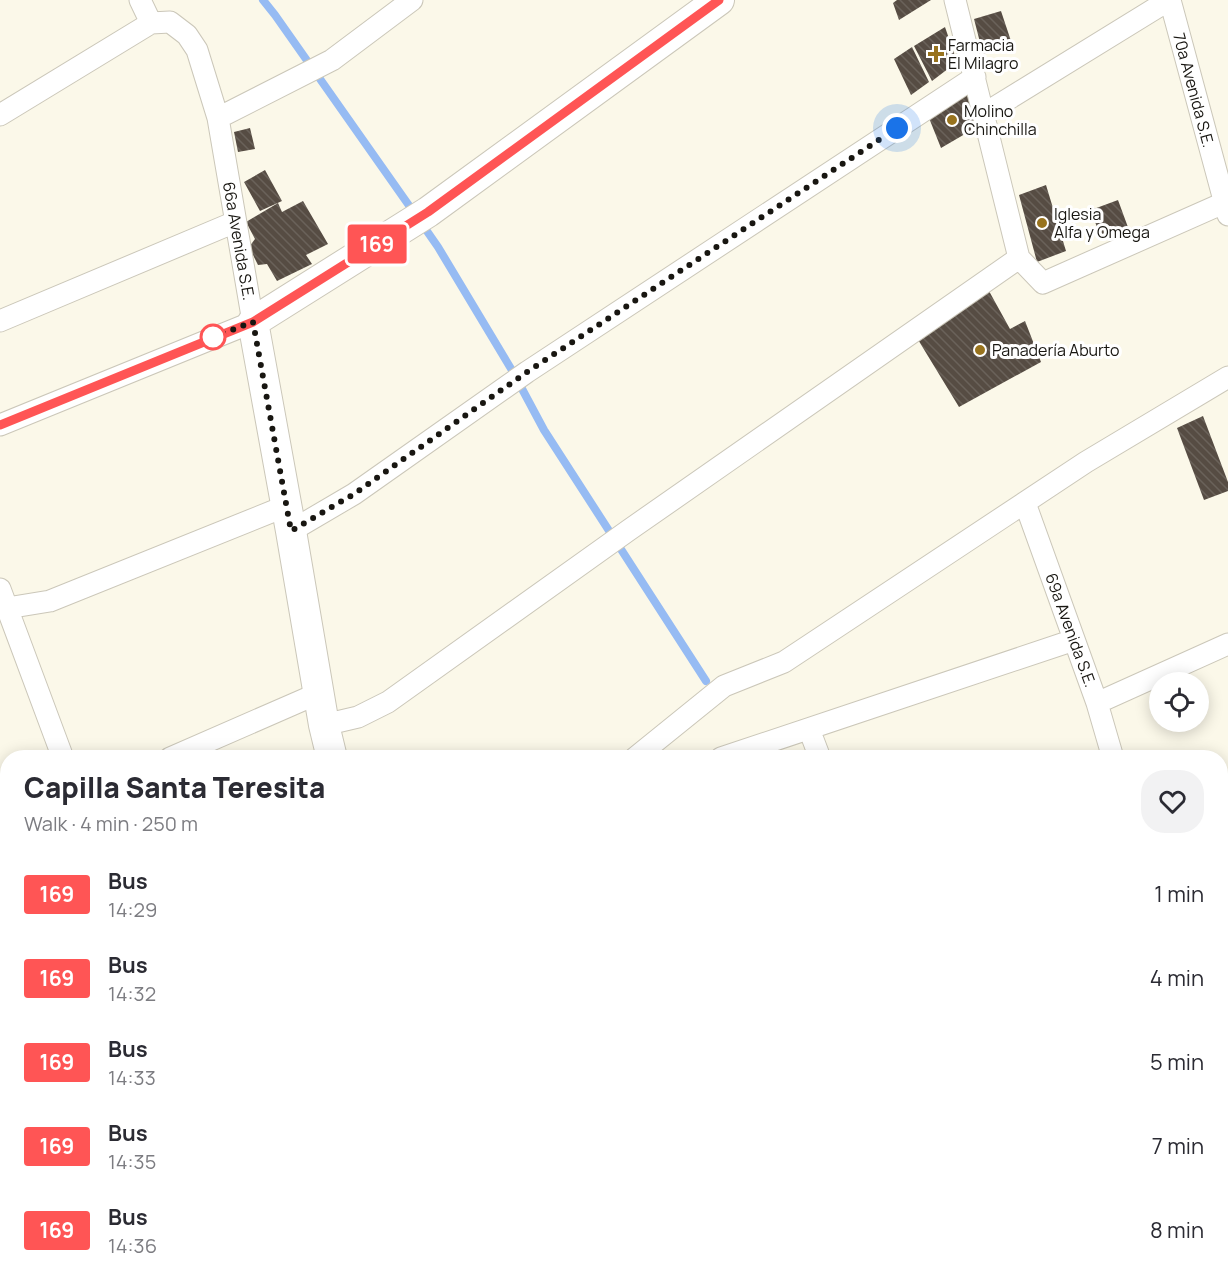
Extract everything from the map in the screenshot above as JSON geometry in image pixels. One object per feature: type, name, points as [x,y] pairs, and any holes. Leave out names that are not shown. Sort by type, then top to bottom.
[{"type":"street","points":[[0,114],[160,22],[140,0]]},
{"type":"street","points":[[218,118],[332,60],[412,0]]},
{"type":"street","points":[[0,424],[253,322],[428,212],[719,0]]},
{"type":"street","points":[[955,0],[1019,258],[1043,283],[1227,207]]},
{"type":"street","points":[[984,114],[1170,0]]},
{"type":"street","name":"70a Avenida S.E.","points":[[1170,0],[1227,207]]},
{"type":"street","name":"66a Avenida S.E.","points":[[160,22],[187,35],[197,50],[218,118],[330,750]]},
{"type":"street","points":[[60,750],[4,599],[50,601],[289,519],[354,494],[527,372],[975,77]]},
{"type":"street","points":[[0,321],[236,222]]},
{"type":"street","points":[[324,725],[358,717],[388,702],[629,530],[1019,258]]},
{"type":"street","points":[[645,750],[724,686],[784,662],[1086,462],[1228,377]]},
{"type":"street","name":"69a Avenida S.E.","points":[[1025,502],[1097,703],[1111,750]]},
{"type":"street","points":[[745,750],[1074,640]]},
{"type":"street","points":[[1097,703],[1228,644]]},
{"type":"street","points":[[188,750],[319,693]]},
{"type":"street","points":[[809,729],[817,750]]},
{"type":"building","points":[[897,0],[931,0],[899,20],[893,3]]},
{"type":"building","points":[[1001,11],[1012,44],[983,54],[974,19]]},
{"type":"building","name":"Farmacia El Milagro","points":[[945,27],[957,62],[932,81],[914,46]]},
{"type":"building","points":[[912,47],[929,82],[911,95],[894,59]]},
{"type":"building","name":"Molino Chinchilla","points":[[965,88],[977,127],[941,148],[927,113]]},
{"type":"building","points":[[250,128],[255,149],[238,152],[234,132]]},
{"type":"building","points":[[265,170],[282,201],[260,211],[244,182]]},
{"type":"building","name":"Iglesia Alfa y Omega","points":[[1046,185],[1066,251],[1037,262],[1019,195]]},
{"type":"building","points":[[1118,200],[1129,230],[1101,239],[1091,210]]},
{"type":"building","points":[[303,201],[328,244],[306,255],[312,264],[277,281],[267,264],[258,265],[249,247],[255,239],[246,222],[278,203],[282,212]]},
{"type":"building","name":"Panadería Aburto","points":[[989,291],[1010,329],[1025,321],[1041,362],[959,407],[917,338]]},
{"type":"building","points":[[1203,416],[1228,482],[1228,491],[1204,500],[1177,428]]},
{"type":"waterway","points":[[263,0],[415,214]]},
{"type":"waterway","points":[[422,224],[513,372],[544,430],[706,681]]},
{"type":"bus line","name":"169","points":[[0,425],[253,322],[428,212],[719,0]]},
{"type":"place","name":"Farmacia El Milagro","points":[[936,54]]},
{"type":"place","name":"Molino Chinchilla","points":[[952,120]]},
{"type":"place","name":"Iglesia Alfa y Omega","points":[[1042,223]]},
{"type":"place","name":"Panadería Aburto","points":[[980,350]]},
{"type":"route","points":[[213,337],[253,322],[291,531],[354,494],[527,372],[897,128]]}]
